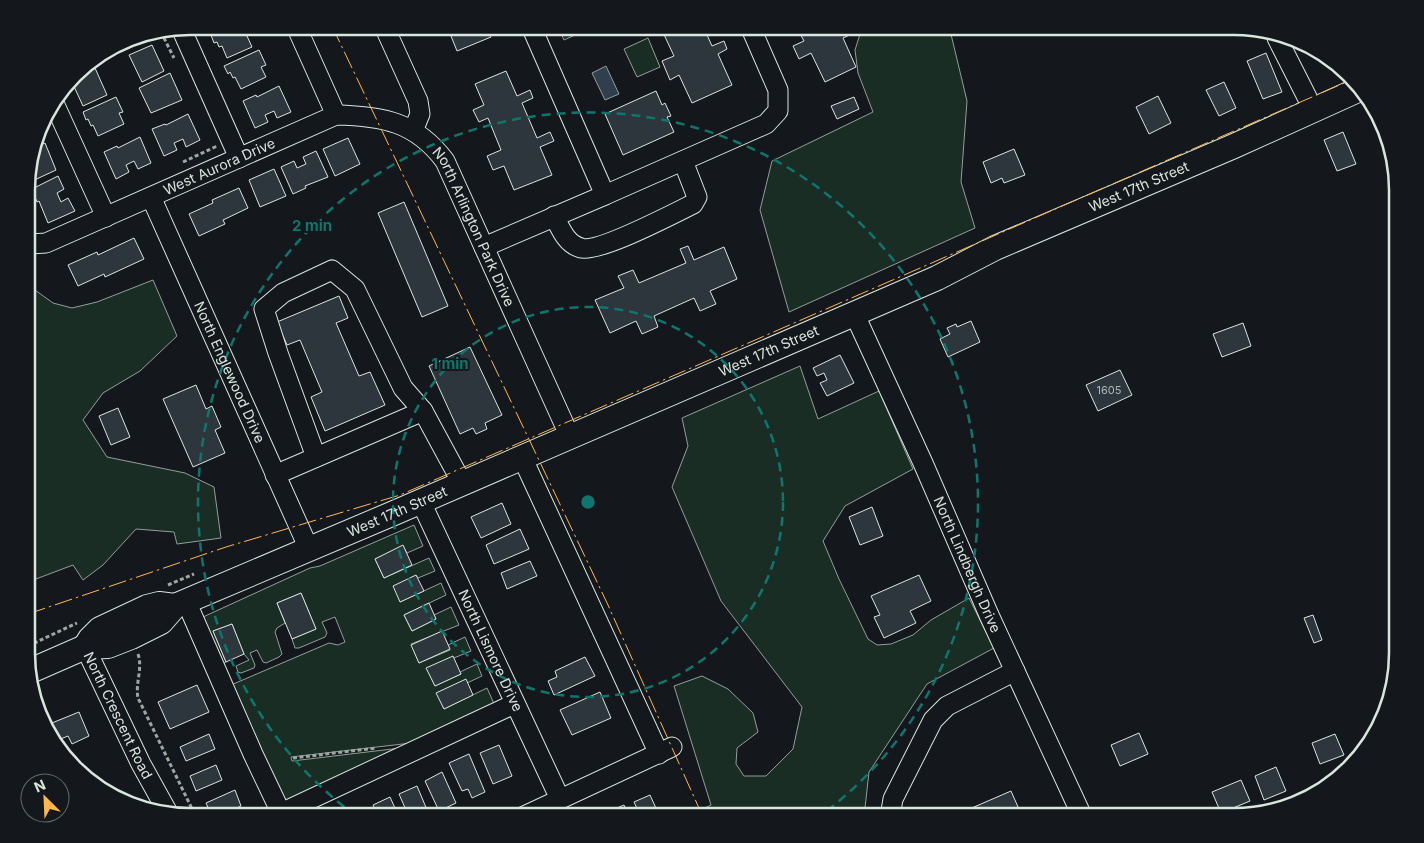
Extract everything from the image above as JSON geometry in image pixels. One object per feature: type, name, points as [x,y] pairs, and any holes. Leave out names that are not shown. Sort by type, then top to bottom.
[{"type":"main road","name":"West 17th Street","points":[[36,669],[85,647],[108,646],[131,637],[161,622],[181,603],[462,484],[937,278],[995,248],[1234,146],[1354,92]]},
{"type":"street","points":[[184,35],[239,158]]},
{"type":"street","points":[[300,35],[336,115]]},
{"type":"street","points":[[388,35],[418,101],[420,114],[413,131]]},
{"type":"street","points":[[535,35],[605,195]]},
{"type":"street","points":[[484,246],[766,124],[778,111],[778,90],[754,35]]},
{"type":"street","points":[[1279,42],[1313,109]]},
{"type":"street","points":[[57,110],[106,217]]},
{"type":"street","name":"West Aurora Drive","points":[[35,244],[46,243],[336,115],[360,115],[384,119],[413,131]]},
{"type":"street","name":"North Arlington Park Drive","points":[[413,131],[437,150],[445,161],[570,437]]},
{"type":"street","points":[[554,216],[567,241],[582,249],[607,244],[693,204],[697,197],[683,160]]},
{"type":"street","name":"North Englewood Drive","points":[[151,197],[309,549]]},
{"type":"street","points":[[316,458],[264,309],[283,293],[332,270],[355,289],[403,388],[422,411],[462,484]]},
{"type":"street","name":"North Lindbergh Drive","points":[[854,313],[923,463],[1015,672],[1078,808]]},
{"type":"street","points":[[275,475],[422,411]]},
{"type":"street","points":[[522,457],[665,750],[541,808]]},
{"type":"street","name":"North Lismore Drive","points":[[420,502],[560,799]]},
{"type":"street","points":[[181,603],[279,808]]},
{"type":"street","name":"North Crescent Road","points":[[85,647],[137,755],[164,806]]},
{"type":"street","points":[[891,808],[893,799],[933,720],[947,706],[1015,672]]},
{"type":"street","points":[[297,808],[514,704]]},
{"type":"path","points":[[176,165],[215,147]]},
{"type":"path","points":[[35,643],[81,621]]},
{"type":"path","points":[[137,650],[141,665],[136,691],[138,698],[192,808]]},
{"type":"path","points":[[293,758],[382,748]]},
{"type":"green space","points":[[562,35],[575,35],[564,40]]},
{"type":"green space","points":[[860,35],[951,35],[967,101],[961,182],[975,228],[789,312],[760,210],[772,161],[873,112],[858,73],[855,50]]},
{"type":"green space","points":[[648,38],[660,67],[637,77],[624,49]]},
{"type":"green space","points":[[153,280],[177,336],[140,371],[103,393],[83,420],[107,457],[185,473],[214,487],[221,538],[177,544],[174,532],[136,529],[103,565],[83,580],[73,565],[35,579],[35,290],[53,303],[72,308],[97,302]]},
{"type":"green space","points":[[800,366],[818,419],[879,391],[913,469],[845,506],[823,541],[839,579],[868,639],[877,645],[891,644],[913,635],[931,620],[969,598],[994,648],[927,684],[869,772],[865,808],[705,808],[711,805],[674,686],[702,676],[728,689],[753,713],[758,732],[737,748],[736,764],[744,776],[766,776],[793,749],[802,707],[721,601],[672,487],[688,446],[682,418]]},
{"type":"green space","points":[[414,525],[423,546],[407,553],[403,546],[375,559],[384,578],[429,558],[435,571],[418,578],[416,575],[400,602],[441,583],[446,595],[404,615],[412,631],[436,619],[434,615],[451,607],[459,625],[411,644],[419,663],[450,650],[448,645],[465,637],[471,651],[427,669],[435,686],[477,664],[482,676],[437,693],[444,709],[487,688],[495,706],[420,742],[291,757],[292,761],[409,747],[290,803],[284,800],[231,685],[329,643],[338,645],[345,642],[335,617],[322,622],[327,633],[325,637],[295,648],[292,639],[316,629],[301,593],[277,603],[285,623],[277,628],[275,632],[282,654],[266,663],[263,662],[257,650],[250,653],[255,665],[254,668],[241,673],[238,672],[236,666],[249,660],[244,654],[232,624],[213,631],[226,662],[222,664],[203,617],[310,568],[320,566]]},
{"type":"water","points":[[606,66],[619,94],[605,100],[592,73]]},
{"type":"building","points":[[211,35],[250,35],[247,36],[252,47],[227,58],[222,46],[219,47],[217,42],[214,43]]},
{"type":"building","points":[[451,35],[490,35],[491,37],[457,51]]},
{"type":"building","points":[[664,35],[707,35],[712,46],[724,41],[727,49],[718,54],[732,85],[692,103],[679,75],[670,80],[662,61],[674,56]]},
{"type":"building","points":[[801,35],[850,35],[843,38],[856,67],[825,82],[811,53],[799,59],[793,46],[804,41]]},
{"type":"building","points":[[152,45],[164,71],[142,82],[129,55]]},
{"type":"building","points":[[259,50],[266,65],[261,67],[266,77],[241,89],[235,77],[233,78],[230,72],[228,74],[224,66]]},
{"type":"building","points":[[1266,53],[1282,92],[1263,99],[1247,61]]},
{"type":"building","points":[[94,68],[107,95],[83,106],[74,87]]},
{"type":"building","points":[[506,71],[517,96],[530,90],[533,98],[522,103],[537,138],[550,132],[554,141],[540,147],[552,175],[514,190],[504,166],[493,170],[487,156],[501,150],[488,118],[479,122],[473,110],[484,105],[475,84]]},
{"type":"building","points":[[170,73],[182,100],[151,113],[139,88]]},
{"type":"building","points":[[1224,82],[1236,108],[1219,116],[1206,90]]},
{"type":"building","points":[[279,86],[291,112],[277,118],[274,111],[265,115],[268,122],[255,128],[243,101],[256,95],[257,97]]},
{"type":"building","points":[[656,91],[662,105],[665,103],[671,116],[667,117],[674,132],[623,155],[605,114]]},
{"type":"building","points":[[1158,96],[1171,123],[1149,134],[1136,107]]},
{"type":"building","points":[[116,97],[123,112],[119,113],[124,124],[98,136],[93,125],[91,126],[88,119],[86,120],[83,112]]},
{"type":"building","points":[[854,97],[859,109],[837,119],[831,106]]},
{"type":"building","points":[[188,114],[200,140],[186,147],[183,139],[174,143],[177,150],[164,156],[152,129],[166,125]]},
{"type":"building","points":[[1343,132],[1356,164],[1337,171],[1324,140]]},
{"type":"building","points":[[140,137],[151,163],[138,169],[134,161],[126,165],[129,172],[116,179],[104,152],[117,146],[118,148]]},
{"type":"building","points":[[348,138],[360,164],[335,176],[323,149]]},
{"type":"building","points":[[45,143],[56,170],[35,180],[36,169],[42,145]]},
{"type":"building","points":[[1014,149],[1025,175],[1004,183],[1002,178],[991,183],[983,162]]},
{"type":"building","points":[[316,151],[328,177],[305,186],[306,188],[293,194],[281,167],[294,161],[297,168],[306,164],[303,157]]},
{"type":"building","points":[[274,169],[286,196],[260,207],[249,180]]},
{"type":"building","points":[[58,176],[64,189],[57,193],[61,202],[68,198],[75,211],[48,223],[39,201],[37,202],[35,197],[35,187]]},
{"type":"building","points":[[239,188],[248,208],[223,220],[225,224],[199,236],[189,214],[213,203],[212,200]]},
{"type":"building","points":[[404,202],[448,306],[422,317],[378,213]]},
{"type":"building","points":[[134,238],[144,259],[105,277],[104,274],[78,286],[68,265],[97,252],[98,255]]},
{"type":"building","points":[[688,246],[694,260],[724,247],[737,279],[710,291],[716,304],[700,311],[694,298],[654,316],[658,327],[642,334],[636,321],[610,333],[595,300],[624,288],[618,276],[633,270],[639,283],[686,263],[680,249]]},
{"type":"building","points":[[339,296],[348,318],[336,323],[359,376],[370,372],[385,405],[325,431],[311,397],[322,392],[300,340],[287,345],[277,322]]},
{"type":"building","points":[[971,321],[980,342],[948,357],[940,339],[950,334],[947,328],[956,324],[957,327]]},
{"type":"building","points":[[1243,323],[1251,346],[1222,357],[1213,334]]},
{"type":"building","points":[[470,347],[502,415],[485,423],[487,429],[476,434],[473,428],[460,434],[429,366]]},
{"type":"building","points":[[840,355],[854,383],[827,396],[820,383],[827,380],[824,373],[817,376],[813,368]]},
{"type":"building","points":[[1120,370],[1132,395],[1098,411],[1086,385]]},
{"type":"building","points":[[196,385],[206,409],[212,406],[221,427],[215,430],[225,453],[193,467],[163,399]]},
{"type":"building","points":[[118,408],[130,437],[111,445],[99,416]]},
{"type":"building","points":[[502,503],[511,524],[481,538],[471,517]]},
{"type":"building","points":[[872,507],[883,536],[860,545],[849,517]]},
{"type":"building","points":[[520,529],[529,549],[494,564],[486,545]]},
{"type":"building","points":[[403,545],[412,565],[384,578],[375,559]]},
{"type":"building","points":[[530,561],[537,576],[507,589],[501,573]]},
{"type":"building","points":[[416,575],[424,591],[400,602],[393,586]]},
{"type":"building","points":[[919,575],[931,601],[910,611],[916,623],[884,638],[874,617],[880,615],[871,596]]},
{"type":"building","points":[[301,593],[316,629],[292,639],[277,603]]},
{"type":"building","points":[[429,603],[436,619],[412,631],[404,615]]},
{"type":"building","points":[[1313,615],[1322,640],[1314,643],[1304,618]]},
{"type":"building","points":[[232,624],[244,654],[226,662],[213,631]]},
{"type":"building","points":[[442,631],[450,649],[419,663],[411,645]]},
{"type":"building","points":[[453,656],[461,674],[435,686],[426,668]]},
{"type":"building","points":[[585,657],[595,676],[554,695],[548,681],[557,677],[555,671]]},
{"type":"building","points":[[466,679],[473,695],[444,709],[436,693]]},
{"type":"building","points":[[197,685],[209,712],[170,729],[158,702]]},
{"type":"building","points":[[600,692],[611,718],[572,735],[560,710]]},
{"type":"building","points":[[79,712],[89,736],[72,744],[68,736],[61,739],[52,723]]},
{"type":"building","points":[[1139,733],[1148,754],[1120,766],[1111,745]]},
{"type":"building","points":[[209,734],[215,749],[186,761],[180,747]]},
{"type":"building","points":[[1335,734],[1344,755],[1320,764],[1312,743]]},
{"type":"building","points":[[499,745],[512,776],[493,784],[480,753]]},
{"type":"building","points":[[469,754],[485,792],[472,798],[468,789],[462,791],[449,763]]},
{"type":"building","points":[[216,765],[222,780],[196,791],[190,776]]},
{"type":"building","points":[[1276,767],[1286,791],[1264,800],[1255,776]]},
{"type":"building","points":[[442,772],[456,803],[445,808],[438,808],[425,781]]},
{"type":"building","points":[[1241,780],[1250,801],[1233,808],[1219,808],[1212,792]]},
{"type":"building","points":[[417,786],[426,808],[405,808],[399,794]]},
{"type":"building","points":[[235,790],[241,806],[236,808],[208,808],[206,803]]},
{"type":"building","points":[[1011,791],[1018,808],[972,808]]},
{"type":"building","points":[[650,795],[656,808],[637,808],[634,802]]},
{"type":"building","points":[[390,797],[395,808],[374,808],[373,805]]},
{"type":"power","points":[[336,35],[608,605],[699,808]]},
{"type":"power","points":[[35,612],[226,547],[400,495],[1345,82]]}]
